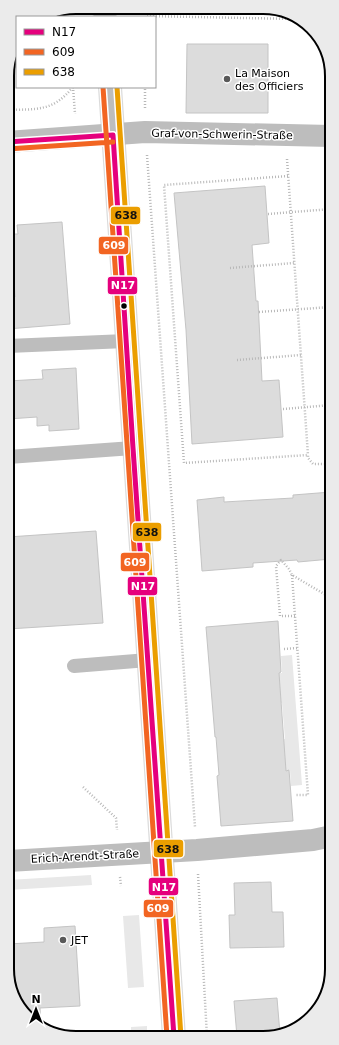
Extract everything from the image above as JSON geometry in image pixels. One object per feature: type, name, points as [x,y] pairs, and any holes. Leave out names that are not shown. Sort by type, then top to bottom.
[{"type":"main road","points":[[110,88],[133,448],[174,1031]]},
{"type":"main road","name":"Graf-von-Schwerin-Straße","points":[[14,141],[145,132],[325,136]]},
{"type":"main road","points":[[162,852],[313,840],[325,837]]},
{"type":"main road","name":"Erich-Arendt-Straße","points":[[14,861],[162,852]]},
{"type":"lane","points":[[14,346],[126,341]]},
{"type":"lane","points":[[14,457],[133,448]]},
{"type":"lane","points":[[74,666],[148,660]]},
{"type":"path","points":[[156,16],[284,18]]},
{"type":"path","points":[[14,109],[45,107],[56,103],[66,96],[72,88]]},
{"type":"path","points":[[145,132],[197,850],[207,1031]]},
{"type":"path","points":[[285,134],[308,458],[313,464],[325,464]]},
{"type":"path","points":[[288,176],[164,185],[184,463],[308,455]]},
{"type":"path","points":[[268,214],[325,209]]},
{"type":"path","points":[[230,268],[294,263]]},
{"type":"path","points":[[259,312],[325,307]]},
{"type":"path","points":[[237,360],[301,355]]},
{"type":"path","points":[[282,409],[325,405]]},
{"type":"path","points":[[294,795],[308,794],[298,648],[292,575],[282,560],[276,566],[280,616],[295,616]]},
{"type":"path","points":[[292,575],[325,594]]},
{"type":"path","points":[[284,649],[298,648]]},
{"type":"shaded area","points":[[292,655],[302,785],[291,786],[290,770],[275,771],[266,741],[285,739],[282,703],[263,704],[268,674],[282,673],[281,656]]},
{"type":"shaded area","points":[[91,875],[92,885],[14,890],[14,880]]},
{"type":"shaded area","points":[[139,915],[144,987],[128,988],[123,916]]},
{"type":"shaded area","points":[[147,1026],[147,1031],[131,1031],[131,1027]]},
{"type":"building","name":"La Maison des Officiers","points":[[187,44],[268,44],[268,113],[186,113]]},
{"type":"building","points":[[265,186],[269,243],[252,245],[256,301],[258,301],[262,381],[279,380],[283,437],[192,444],[186,330],[174,193]]},
{"type":"building","points":[[62,222],[70,324],[14,328],[14,234],[18,234],[17,225]]},
{"type":"building","points":[[76,368],[79,429],[49,431],[49,425],[37,426],[37,417],[14,419],[14,381],[43,379],[42,370]]},
{"type":"building","points":[[325,492],[325,560],[253,563],[253,567],[202,571],[197,500],[224,497],[224,502],[293,498],[293,495]]},
{"type":"building","points":[[96,531],[103,623],[14,629],[14,537]]},
{"type":"building","points":[[278,621],[281,672],[279,673],[286,771],[289,770],[293,821],[221,826],[217,776],[219,775],[206,627]]},
{"type":"building","points":[[271,882],[272,912],[283,912],[284,947],[230,948],[229,915],[235,915],[234,883]]},
{"type":"building","points":[[75,926],[80,1006],[40,1008],[41,1020],[32,1013],[24,1003],[17,989],[14,969],[14,944],[44,942],[44,928]]},
{"type":"building","points":[[277,998],[280,1029],[263,1031],[236,1031],[234,1001]]},
{"type":"transit line","name":"609","points":[[103,88],[167,1031]]},
{"type":"transit line","name":"638","points":[[117,88],[181,1031]]},
{"type":"transit line","name":"N17","points":[[113,135],[174,1031]]},
{"type":"transit line","name":"N17","points":[[14,142],[113,135]]},
{"type":"transit line","name":"609","points":[[14,149],[113,142]]},
{"type":"place","name":"La Maison des Officiers","points":[[227,79]]},
{"type":"place","name":"JET","points":[[63,940]]}]
